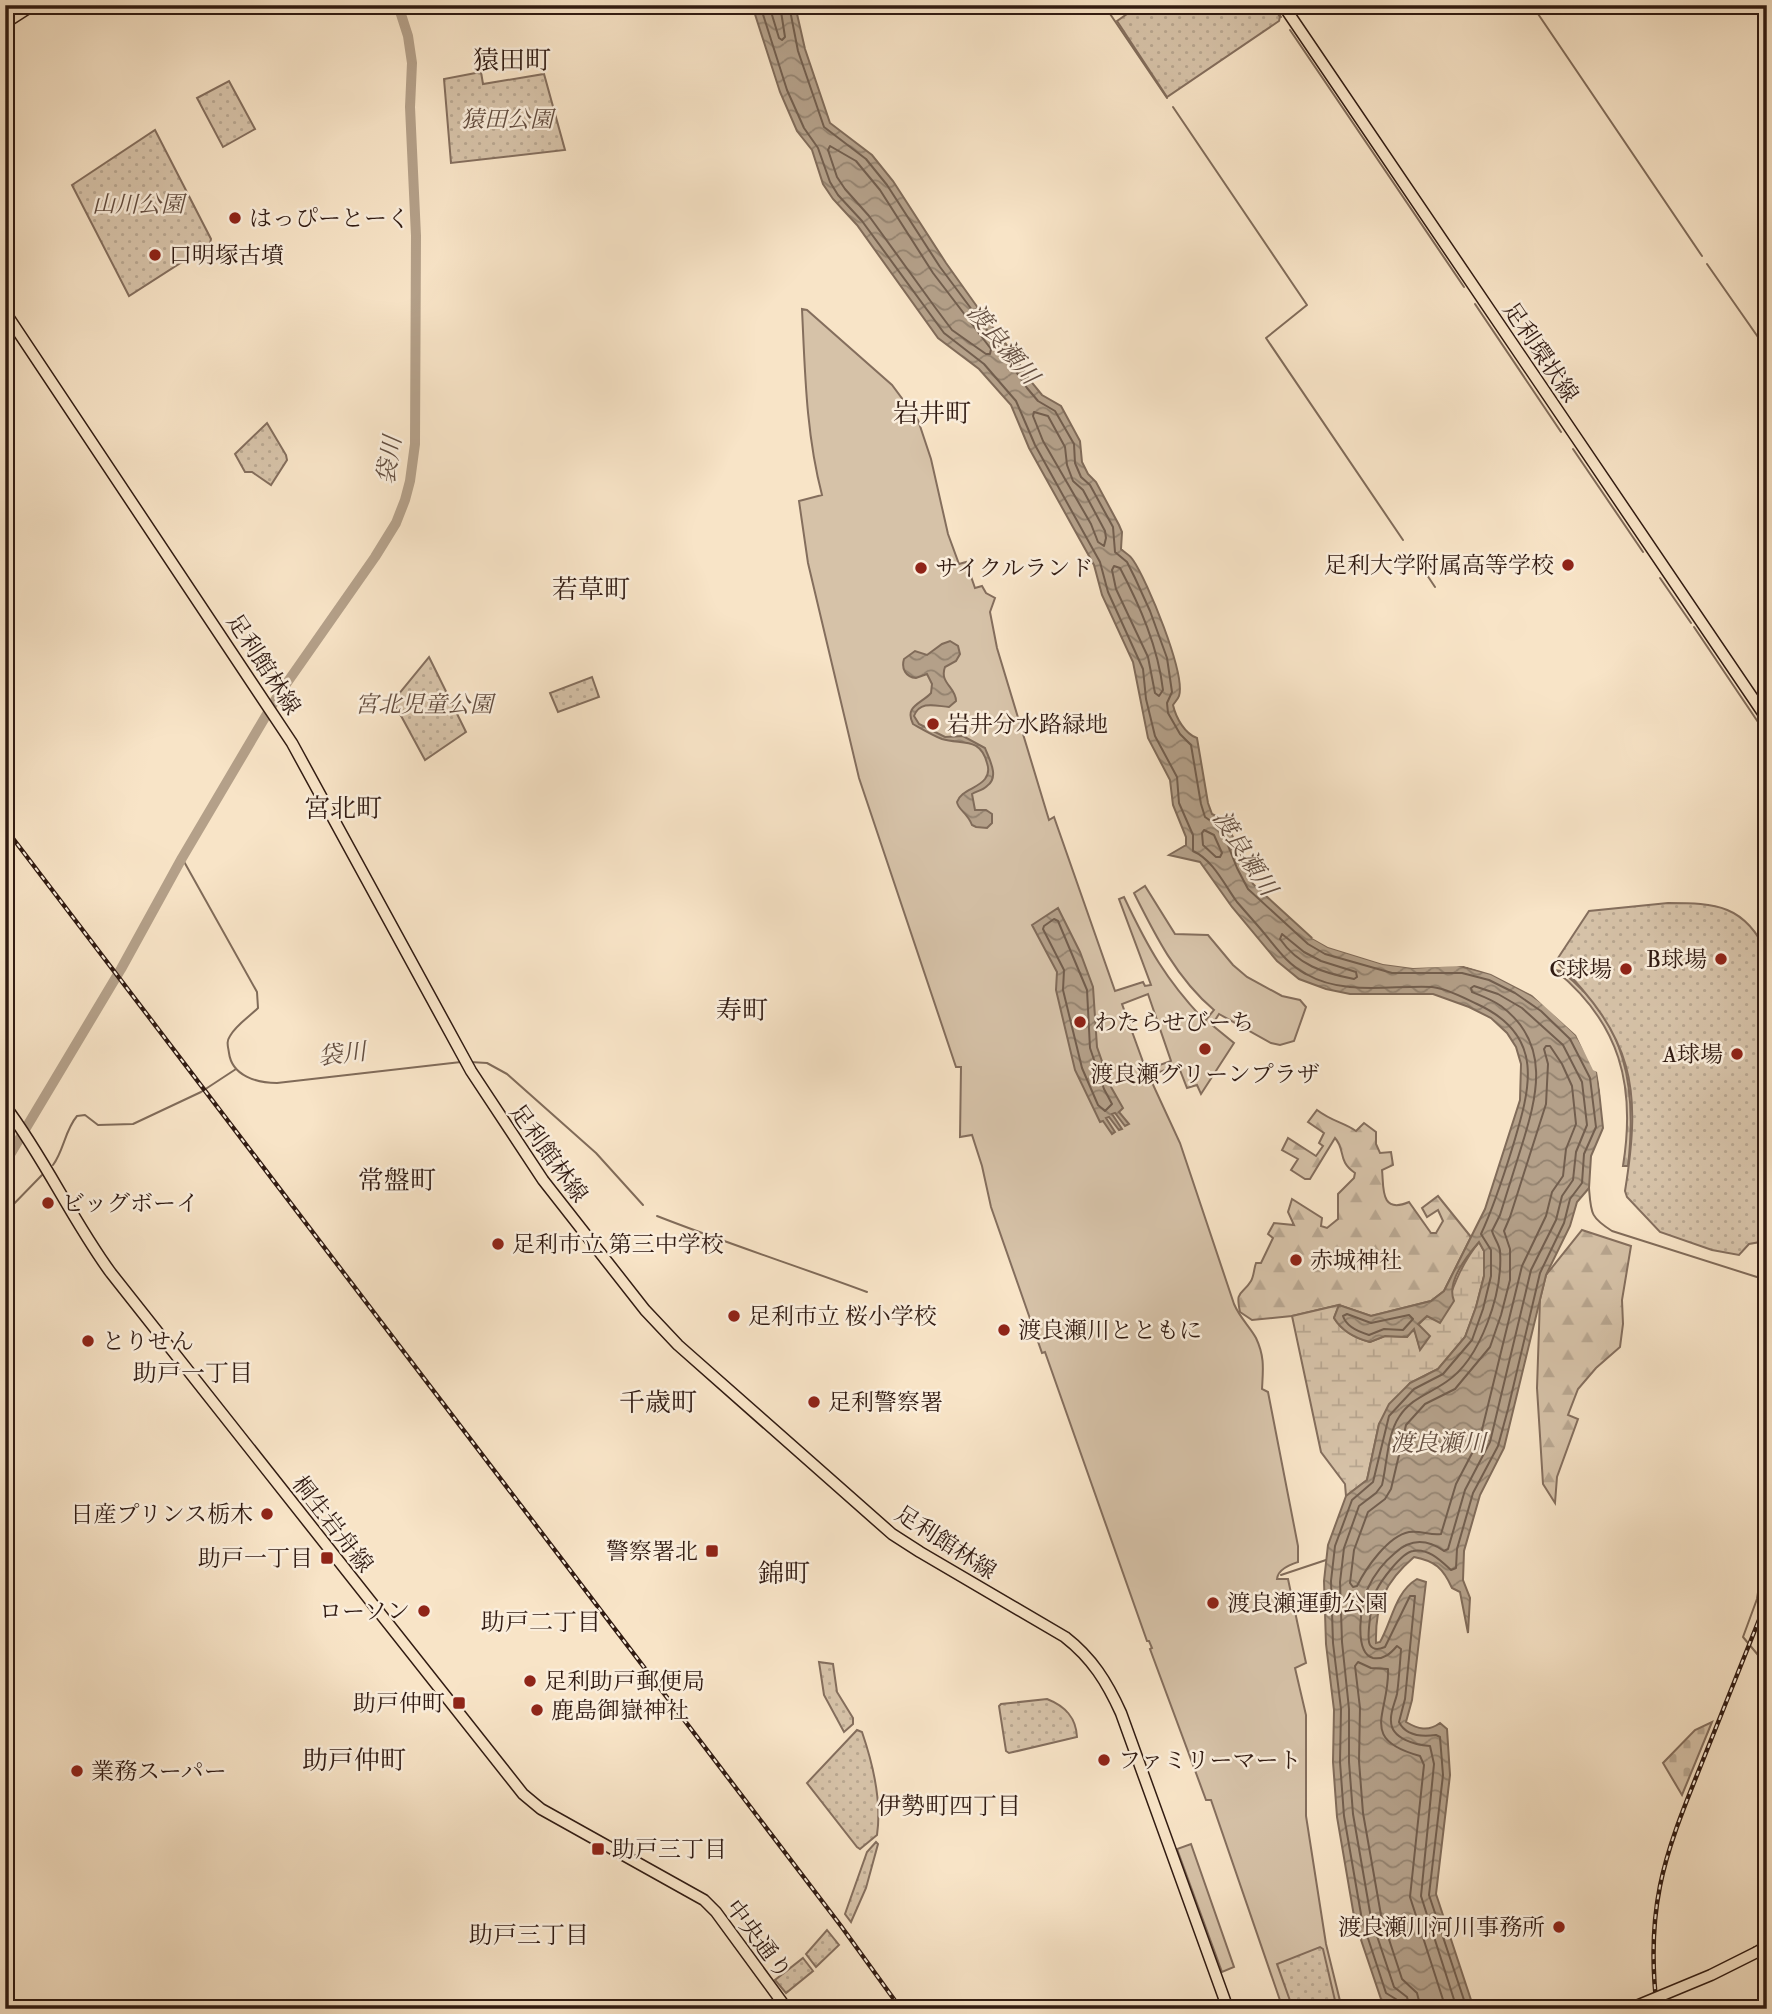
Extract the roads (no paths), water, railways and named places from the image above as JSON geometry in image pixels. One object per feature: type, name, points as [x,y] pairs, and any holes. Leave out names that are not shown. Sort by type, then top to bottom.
[{"type":"main road","points":[[5,23],[33,5]]},
{"type":"main road","name":"足利環状線","points":[[1283,5],[1767,719]]},
{"type":"main road","name":"足利館林線","points":[[5,312],[283,729],[318,788],[462,1055],[513,1138],[550,1191],[645,1310],[678,1345],[901,1541],[1065,1637],[1096,1666],[1121,1713],[1228,2009]]},
{"type":"main road","name":"桐生岩舟線","points":[[8,1110],[53,1179],[84,1235],[111,1273],[523,1794],[541,1809],[697,1896]]},
{"type":"main road","name":"中央通り","points":[[697,1896],[716,1912],[787,2009]]},
{"type":"main road","points":[[1629,2009],[1711,1975],[1767,1946]]},
{"type":"water","name":"渡良瀬川","points":[[752,5],[795,5],[805,49],[830,123],[872,155],[893,181],[946,263],[1033,384],[1042,395],[1061,406],[1080,441],[1082,462],[1096,482],[1122,532],[1121,549],[1133,560],[1156,606],[1180,685],[1179,696],[1173,705],[1174,710],[1185,729],[1197,738],[1212,814],[1226,821],[1253,884],[1312,938],[1328,947],[1383,964],[1413,968],[1456,965],[1491,974],[1531,995],[1576,1035],[1597,1072],[1603,1128],[1591,1156],[1589,1188],[1577,1202],[1570,1226],[1546,1275],[1504,1448],[1480,1495],[1464,1551],[1463,1580],[1470,1598],[1468,1633],[1460,1592],[1452,1588],[1438,1566],[1414,1557],[1389,1585],[1377,1617],[1376,1643],[1380,1642],[1404,1591],[1417,1579],[1426,1582],[1412,1700],[1406,1722],[1423,1728],[1431,1728],[1440,1723],[1447,1729],[1450,1775],[1436,1894],[1474,2009],[1398,2009],[1381,1999],[1355,1922],[1337,1817],[1333,1762],[1334,1710],[1326,1644],[1324,1581],[1328,1545],[1346,1496],[1367,1480],[1379,1424],[1389,1404],[1410,1383],[1438,1369],[1465,1337],[1484,1276],[1484,1251],[1479,1242],[1464,1262],[1455,1278],[1452,1294],[1454,1301],[1440,1323],[1427,1316],[1418,1324],[1430,1336],[1420,1350],[1414,1329],[1407,1337],[1385,1336],[1370,1342],[1349,1333],[1334,1318],[1339,1305],[1371,1316],[1431,1301],[1444,1291],[1485,1209],[1520,1100],[1521,1064],[1516,1047],[1507,1033],[1491,1018],[1433,994],[1350,994],[1299,979],[1277,961],[1232,907],[1200,862],[1169,855],[1186,845],[1186,837],[1173,805],[1170,780],[1148,738],[1133,662],[1102,595],[1094,565],[1029,448],[1011,405],[979,369],[938,338],[857,225],[823,184],[812,150],[797,131],[780,92]]},
{"type":"water","points":[[950,641],[958,646],[960,654],[956,661],[945,667],[944,677],[956,701],[949,707],[924,706],[914,716],[919,724],[945,737],[963,736],[985,748],[993,778],[985,787],[972,794],[975,810],[986,810],[992,814],[992,823],[987,828],[972,825],[957,802],[986,777],[988,767],[984,754],[975,745],[935,736],[913,724],[911,718],[912,709],[931,693],[932,684],[927,674],[916,678],[907,674],[903,666],[904,659],[915,651],[927,655]]},
{"type":"water","name":"わたらせびーち","points":[[1058,908],[1080,952],[1093,987],[1097,1047],[1111,1087],[1123,1108],[1119,1112],[1129,1124],[1125,1126],[1115,1113],[1112,1114],[1122,1129],[1119,1130],[1109,1117],[1106,1118],[1115,1132],[1112,1134],[1103,1121],[1100,1122],[1075,1070],[1056,990],[1057,972],[1032,925]]},
{"type":"waterway","name":"袋川","points":[[5,1163],[121,969],[182,858],[277,697],[375,557],[396,523],[405,500],[415,444],[416,236],[410,107],[412,63],[408,36],[398,5]]},
{"type":"waterway","points":[[1104,5],[1167,98]]},
{"type":"waterway","points":[[1273,5],[1281,17]]},
{"type":"waterway","points":[[1532,5],[1702,256]]},
{"type":"waterway","points":[[1290,30],[1464,287]]},
{"type":"waterway","points":[[1173,107],[1307,305],[1266,338],[1403,540]]},
{"type":"waterway","points":[[1707,264],[1767,350]]},
{"type":"waterway","points":[[1475,304],[1561,432]]},
{"type":"waterway","points":[[1573,449],[1643,552]]},
{"type":"waterway","points":[[1413,554],[1435,587]]},
{"type":"waterway","points":[[1660,578],[1691,623]]},
{"type":"waterway","points":[[1694,627],[1762,728]]},
{"type":"waterway","name":"袋川","points":[[182,858],[257,992],[258,1008],[236,1028],[228,1040],[231,1061],[240,1073],[261,1082],[277,1083],[461,1062]]},
{"type":"waterway","name":"袋川","points":[[470,1062],[487,1063],[507,1074],[596,1153],[643,1205]]},
{"type":"waterway","points":[[53,1165],[77,1116],[85,1115],[98,1125],[133,1124],[201,1092],[236,1069]]},
{"type":"waterway","points":[[5,1213],[42,1175]]},
{"type":"waterway","points":[[1589,1188],[1593,1214],[1612,1231],[1760,1278]]},
{"type":"waterway","name":"袋川","points":[[657,1216],[867,1292]]},
{"type":"waterway","points":[[1762,1704],[1758,1655],[1743,1637],[1757,1599],[1761,1573],[1759,1542],[1767,1530]]},
{"type":"waterway","points":[[1281,1575],[1326,1560]]},
{"type":"railway","points":[[5,828],[841,1926],[901,2009]]},
{"type":"railway","points":[[1657,2009],[1654,1932],[1664,1869],[1686,1803],[1767,1600]]},
{"type":"place","name":"はっぴーとーく","points":[[235,218]]},
{"type":"place","name":"口明塚古墳","points":[[155,255]]},
{"type":"place","name":"足利大学附属高等学校","points":[[1568,565]]},
{"type":"place","name":"サイクルランド","points":[[921,568]]},
{"type":"place","name":"岩井分水路緑地","points":[[933,724]]},
{"type":"place","name":"B球場","points":[[1721,959]]},
{"type":"place","name":"C球場","points":[[1626,969]]},
{"type":"place","name":"わたらせびーち","points":[[1080,1022]]},
{"type":"place","name":"渡良瀬グリーンプラザ","points":[[1205,1049]]},
{"type":"place","name":"A球場","points":[[1737,1054]]},
{"type":"place","name":"ビッグボーイ","points":[[48,1203]]},
{"type":"place","name":"足利市立 第三中学校","points":[[498,1244]]},
{"type":"place","name":"赤城神社","points":[[1296,1260]]},
{"type":"place","name":"足利市立 桜小学校","points":[[734,1316]]},
{"type":"place","name":"渡良瀬川とともに","points":[[1004,1330]]},
{"type":"place","name":"とりせん","points":[[88,1341]]},
{"type":"place","name":"足利警察署","points":[[814,1402]]},
{"type":"place","name":"日産プリンス栃木","points":[[267,1514]]},
{"type":"place","name":"警察署北","points":[[712,1551]]},
{"type":"place","name":"助戸一丁目","points":[[327,1558]]},
{"type":"place","name":"渡良瀬運動公園","points":[[1213,1603]]},
{"type":"place","name":"ローソン","points":[[424,1611]]},
{"type":"place","name":"足利助戸郵便局","points":[[530,1681]]},
{"type":"place","name":"助戸仲町","points":[[459,1703]]},
{"type":"place","name":"鹿島御嶽神社","points":[[537,1710]]},
{"type":"place","name":"ファミリーマート","points":[[1104,1760]]},
{"type":"place","name":"業務スーパー","points":[[77,1771]]},
{"type":"place","name":"助戸三丁目","points":[[598,1849]]},
{"type":"place","name":"渡良瀬川河川事務所","points":[[1559,1927]]},
{"type":"district","name":"猿田町","points":[[512,60]]},
{"type":"district","name":"岩井町","points":[[932,413]]},
{"type":"district","name":"若草町","points":[[591,589]]},
{"type":"district","name":"宮北町","points":[[343,808]]},
{"type":"district","name":"寿町","points":[[742,1010]]},
{"type":"district","name":"常盤町","points":[[397,1180]]},
{"type":"district","name":"助戸一丁目","points":[[193,1373]]},
{"type":"district","name":"千歳町","points":[[658,1402]]},
{"type":"district","name":"錦町","points":[[784,1573]]},
{"type":"district","name":"助戸二丁目","points":[[541,1622]]},
{"type":"district","name":"助戸仲町","points":[[354,1760]]},
{"type":"district","name":"伊勢町四丁目","points":[[949,1806]]},
{"type":"district","name":"助戸三丁目","points":[[529,1935]]},
{"type":"park label","name":"猿田公園","points":[[507,119]]},
{"type":"park label","name":"山川公園","points":[[138,204]]},
{"type":"park label","name":"宮北児童公園","points":[[424,704]]}]
